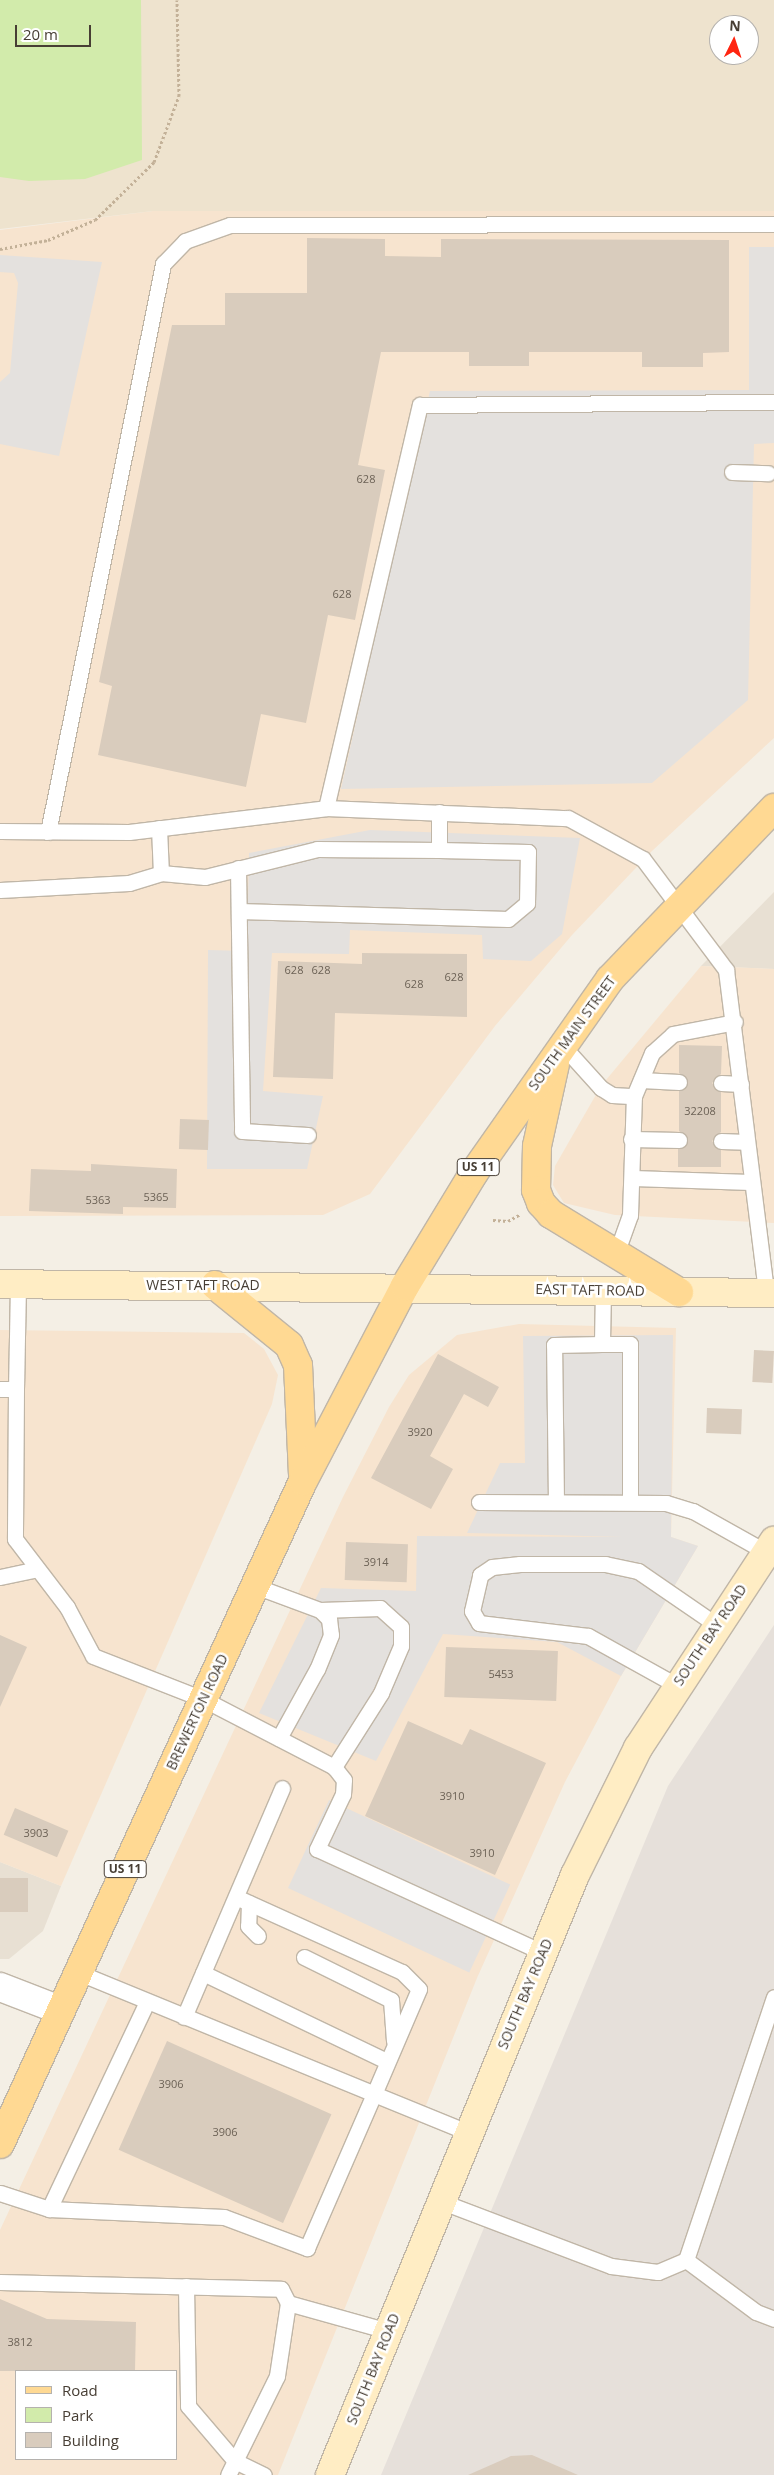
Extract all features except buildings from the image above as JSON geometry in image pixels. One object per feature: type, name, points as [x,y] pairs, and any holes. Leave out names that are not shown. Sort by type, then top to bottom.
[{"type":"main road","name":"SOUTH MAIN STREET","points":[[405,1286],[473,1174],[610,979],[675,906],[774,808]]},
{"type":"main road","points":[[560,1049],[536,1146],[536,1190],[551,1214],[679,1292]]},
{"type":"main road","name":"WEST TAFT ROAD","points":[[9,1284],[405,1286]]},
{"type":"main road","points":[[215,1285],[289,1344],[298,1365],[303,1481]]},
{"type":"main road","name":"EAST TAFT ROAD","points":[[405,1286],[770,1293]]},
{"type":"main road","name":"BREWERTON ROAD","points":[[0,2144],[303,1481],[405,1286]]},
{"type":"main road","name":"SOUTH BAY ROAD","points":[[330,2475],[467,2132],[575,1874],[638,1748],[715,1624],[770,1546]]},
{"type":"street","points":[[0,1987],[60,2010]]},
{"type":"lane","points":[[48,832],[163,264],[185,241],[230,225],[774,224]]},
{"type":"lane","points":[[326,808],[420,405],[774,402]]},
{"type":"lane","points":[[732,472],[768,473]]},
{"type":"lane","points":[[0,832],[160,828],[326,808],[439,812],[568,818],[643,859],[675,906],[726,970],[735,1022],[750,1182],[770,1293]]},
{"type":"lane","points":[[439,812],[439,850]]},
{"type":"lane","points":[[160,828],[161,873]]},
{"type":"lane","points":[[0,890],[129,883],[161,873],[205,877],[316,850],[528,852],[527,903],[508,919],[239,911]]},
{"type":"lane","points":[[238,868],[242,1131],[308,1135]]},
{"type":"lane","points":[[616,1254],[630,1215],[633,1178],[631,1139],[634,1096],[652,1053],[673,1034],[735,1022]]},
{"type":"lane","points":[[560,1049],[601,1088],[612,1095],[634,1096]]},
{"type":"lane","points":[[641,1080],[679,1082]]},
{"type":"lane","points":[[721,1083],[740,1084]]},
{"type":"lane","points":[[631,1139],[678,1140]]},
{"type":"lane","points":[[721,1141],[746,1142]]},
{"type":"lane","points":[[633,1178],[750,1182]]},
{"type":"lane","points":[[9,1284],[16,1389],[15,1539],[67,1607],[93,1656],[203,1699],[334,1767],[344,1780],[343,1794],[317,1849],[542,1952]]},
{"type":"lane","points":[[602,1344],[603,1290]]},
{"type":"lane","points":[[556,1502],[554,1345],[602,1344],[630,1344],[630,1502]]},
{"type":"lane","points":[[0,1389],[16,1389]]},
{"type":"lane","points":[[479,1502],[630,1502],[693,1511],[770,1546]]},
{"type":"lane","points":[[676,1685],[588,1636],[479,1623],[472,1611],[480,1575],[492,1567],[520,1564],[605,1564],[638,1571],[715,1624]]},
{"type":"lane","points":[[0,1577],[37,1570]]},
{"type":"lane","points":[[254,1586],[320,1610],[380,1608],[401,1627],[401,1646],[381,1693],[334,1767]]},
{"type":"lane","points":[[279,1738],[331,1635],[329,1619],[320,1610]]},
{"type":"lane","points":[[184,2017],[203,1973],[242,1900],[282,1788]]},
{"type":"lane","points":[[242,1900],[248,1926],[258,1936]]},
{"type":"lane","points":[[0,2193],[49,2209],[224,2217],[307,2248],[418,1989],[402,1972],[242,1900]]},
{"type":"lane","points":[[304,1957],[391,2000],[394,2042]]},
{"type":"lane","points":[[77,1972],[467,2132]]},
{"type":"lane","points":[[203,1973],[387,2061]]},
{"type":"lane","points":[[440,2201],[611,2266],[658,2272],[686,2260],[774,1997]]},
{"type":"lane","points":[[49,2209],[147,2002]]},
{"type":"lane","points":[[686,2260],[756,2312],[774,2319]]},
{"type":"lane","points":[[0,2282],[281,2288],[288,2303],[277,2376],[228,2475]]},
{"type":"lane","points":[[186,2286],[188,2406],[199,2424],[235,2461],[264,2475]]},
{"type":"lane","points":[[288,2303],[388,2331]]},
{"type":"path","points":[[0,249],[48,240],[95,220],[154,162],[179,96],[177,0]]},
{"type":"path","points":[[493,1220],[508,1221],[521,1214]]},
{"type":"shaded area","points":[[0,0],[774,0],[774,211],[153,211],[0,229]]},
{"type":"shaded area","points":[[774,206],[774,738],[652,851],[572,935],[495,1026],[370,1194],[323,1215],[0,1216],[0,230],[153,211]]},
{"type":"shaded area","points":[[749,247],[774,247],[774,443],[754,444],[748,700],[652,783],[341,789],[430,391],[749,390]]},
{"type":"shaded area","points":[[0,255],[102,262],[59,456],[0,444],[0,382],[10,373],[18,283],[14,273],[0,272]]},
{"type":"shaded area","points":[[370,830],[580,838],[562,934],[531,961],[483,959],[482,935],[350,930],[349,954],[272,953],[263,1091],[323,1096],[307,1169],[207,1169],[208,950],[247,951],[249,853]]},
{"type":"shaded area","points":[[774,892],[774,969],[701,966]]},
{"type":"shaded area","points":[[701,966],[774,969],[774,1223],[615,1215],[564,1203],[553,1185],[555,1166],[601,1086]]},
{"type":"shaded area","points":[[519,1324],[676,1328],[671,1537],[698,1546],[621,1676],[565,1782],[477,1978],[278,2475],[0,2475],[0,2230],[343,1497],[389,1407],[409,1375],[457,1335]]},
{"type":"shaded area","points":[[0,1330],[244,1333],[264,1349],[278,1375],[272,1404],[61,1886],[0,1862]]},
{"type":"shaded area","points":[[673,1335],[671,1537],[698,1546],[621,1676],[557,1642],[443,1634],[376,1761],[259,1713],[321,1588],[416,1591],[417,1536],[623,1537],[467,1533],[500,1463],[525,1463],[523,1336]]},
{"type":"shaded area","points":[[774,1625],[774,2475],[381,2475],[668,1786]]},
{"type":"shaded area","points":[[329,1800],[510,1885],[469,1972],[288,1888]]},
{"type":"shaded area","points":[[0,1862],[61,1886],[43,1931],[9,1959],[0,1959]]},
{"type":"green space","points":[[0,0],[141,0],[142,160],[85,179],[29,181],[0,177]]}]
